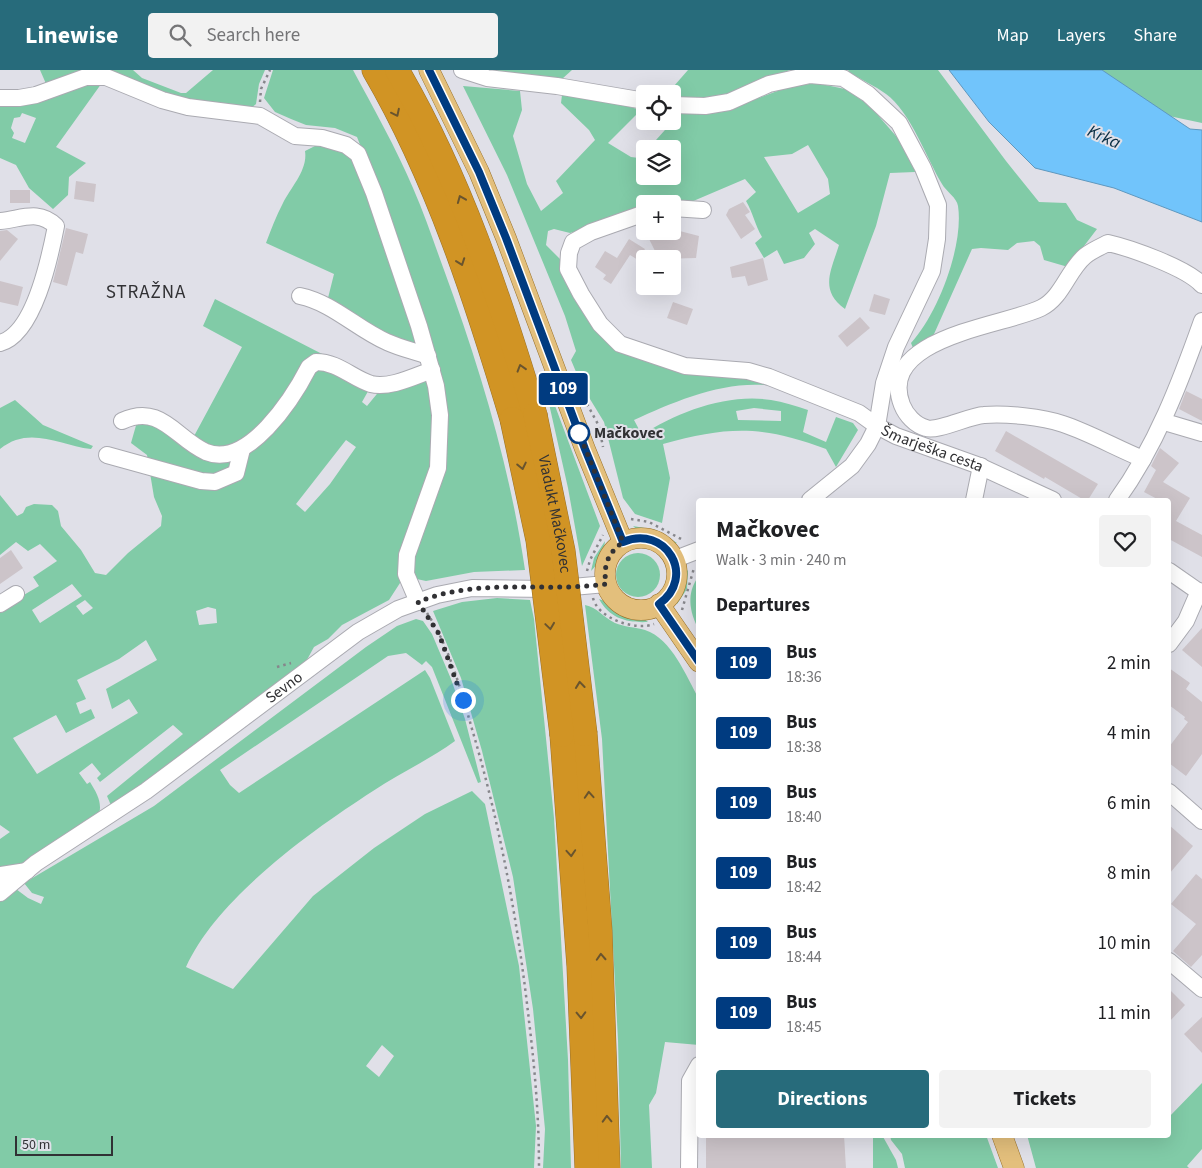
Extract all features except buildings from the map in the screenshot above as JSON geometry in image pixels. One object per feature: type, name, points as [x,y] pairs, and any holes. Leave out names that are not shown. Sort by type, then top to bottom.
[{"type":"highway","name":"Viadukt Mačkovec","points":[[374,70],[440,205],[480,315],[512,418],[538,540],[573,734]]},
{"type":"highway","name":"Viadukt Mačkovec","points":[[398,70],[432,136],[476,236],[500,300],[535,415],[562,551],[573,734]]},
{"type":"highway","points":[[573,734],[587,1168]]},
{"type":"highway","points":[[573,734],[600,940],[608,1168]]},
{"type":"main road","points":[[429,70],[479,172],[503,230],[585,449],[623,542]]},
{"type":"main road","points":[[642,538],[652,540],[669,552],[673,560],[676,580],[667,599],[649,609],[637,610],[626,607],[616,601],[606,584],[604,573],[609,556],[623,542],[642,538]]},
{"type":"main road","points":[[659,604],[696,658]]},
{"type":"main road","points":[[1003,1138],[1014,1168]]},
{"type":"street","points":[[462,70],[487,78],[558,86],[636,99]]},
{"type":"street","points":[[636,216],[590,232],[573,242],[569,253],[568,269],[580,294],[600,324],[620,344],[685,366],[748,371],[769,377],[859,413],[876,426],[884,382],[896,347],[932,271],[937,239],[938,205],[923,168],[899,123],[868,94],[843,78],[810,75],[769,84],[729,102],[705,106],[681,105]]},
{"type":"street","points":[[0,98],[19,98],[36,95],[86,77],[106,77],[162,100],[188,107],[260,116],[295,136],[322,138],[346,145],[358,154],[389,235],[430,363],[440,414],[438,468],[407,555],[406,574],[418,602]]},
{"type":"street","points":[[681,209],[703,210]]},
{"type":"street","points":[[0,220],[34,215],[47,218],[56,226],[51,256],[26,320],[8,340],[0,343]]},
{"type":"street","points":[[1143,459],[1062,424],[1017,416],[983,414],[935,429],[925,428],[911,420],[902,404],[900,386],[902,370],[913,357],[968,330],[1042,308],[1061,289],[1084,257],[1108,242],[1127,247],[1172,267],[1202,285]]},
{"type":"street","points":[[300,296],[329,307],[386,342],[430,363]]},
{"type":"street","points":[[1118,498],[1143,459],[1197,348],[1202,321]]},
{"type":"street","points":[[122,421],[134,416],[151,416],[166,423],[208,452],[225,454],[242,449],[253,442],[272,422],[308,367],[316,362],[336,366],[371,384],[380,385],[430,363]]},
{"type":"street","points":[[1168,423],[1202,433]]},
{"type":"street","name":"Šmarješka cesta","points":[[812,498],[852,466],[868,444],[876,426],[918,446],[981,466],[1050,498]]},
{"type":"street","points":[[107,455],[176,475],[215,482],[236,473],[242,449]]},
{"type":"street","points":[[974,498],[981,466]]},
{"type":"street","points":[[673,560],[693,552]]},
{"type":"street","points":[[1171,572],[1200,592],[1186,621],[1171,641]]},
{"type":"street","name":"Sevno","points":[[0,893],[29,871],[36,863],[146,791],[358,632],[398,609],[437,595],[472,588],[550,589],[606,584]]},
{"type":"street","points":[[0,604],[16,594]]},
{"type":"street","points":[[1171,794],[1202,821]]},
{"type":"street","points":[[0,875],[29,871]]},
{"type":"street","points":[[1171,963],[1202,988]]},
{"type":"street","points":[[689,1168],[690,1081],[696,1070]]},
{"type":"path","points":[[260,116],[261,89],[270,70]]},
{"type":"path","points":[[630,519],[649,522],[693,552],[694,572],[682,610]]},
{"type":"path","points":[[586,573],[590,560],[604,533]]},
{"type":"path","points":[[418,602],[439,634],[463,700],[479,754],[509,876],[525,985],[540,1114],[540,1168]]},
{"type":"path","points":[[594,603],[610,617],[624,624],[652,626]]},
{"type":"green space","points":[[40,70],[93,70],[47,86]]},
{"type":"green space","points":[[101,70],[133,70],[142,78],[181,93],[186,93],[213,70],[265,70],[259,84],[256,104],[250,109],[188,101],[112,72]]},
{"type":"green space","points":[[273,70],[353,70],[392,143],[417,198],[470,344],[502,456],[519,532],[525,570],[474,572],[426,581],[412,578],[411,561],[445,460],[394,231],[357,137],[335,128],[306,125],[275,112],[264,98]]},
{"type":"green space","points":[[482,70],[572,70],[562,79]]},
{"type":"green space","points":[[688,70],[790,70],[730,94],[697,100],[681,98],[681,85],[675,85]]},
{"type":"green space","points":[[848,70],[938,70],[1039,202],[1066,203],[1077,220],[1097,229],[1068,267],[1044,260],[1040,246],[1034,241],[1017,243],[1008,250],[972,249],[930,343],[913,348],[911,343],[931,315],[947,278],[957,240],[958,206],[956,200],[942,184],[910,123],[895,102],[882,91],[850,73]]},
{"type":"green space","points":[[1102,70],[1202,70],[1202,123],[1155,113]]},
{"type":"green space","points":[[104,80],[56,147],[86,163],[69,177],[68,195],[53,209],[29,188],[16,165],[0,158],[0,107]],"holes":[[[22,113],[36,118],[25,143],[12,138],[14,133],[11,128],[14,118],[20,117]]]},
{"type":"green space","points":[[816,83],[845,89],[869,105],[916,159],[915,172],[890,173],[876,226],[845,309],[832,295],[829,280],[839,245],[815,229],[809,233],[815,244],[804,258],[784,264],[777,250],[764,258],[755,243],[762,237],[746,201],[756,192],[745,179],[691,202],[681,202],[681,195],[636,195],[636,210],[598,221],[588,228],[570,233],[554,229],[548,231],[546,245],[561,260],[617,346],[756,376],[773,386],[738,386],[702,393],[684,399],[634,420],[642,435],[687,412],[704,406],[738,399],[776,401],[808,410],[803,432],[826,442],[836,417],[853,423],[858,430],[836,467],[826,449],[803,441],[763,432],[726,431],[663,444],[670,478],[662,523],[635,514],[623,498],[604,422],[582,386],[571,360],[576,351],[565,316],[507,175],[463,86],[520,91],[522,110],[513,136],[527,184],[541,211],[563,193],[556,181],[595,140],[589,130],[561,103],[562,95],[603,100],[636,109],[636,115],[608,143],[631,157],[636,158],[636,185],[681,185],[681,140],[656,140],[665,130],[681,130],[681,112],[737,106],[788,87]],"holes":[[[808,145],[828,179],[830,194],[798,213],[764,157],[792,154]],[[754,408],[781,411],[781,421],[738,420],[736,411]]]},
{"type":"green space","points":[[319,144],[345,150],[359,168],[416,340],[415,349],[327,302],[334,274],[266,243],[280,208],[304,165],[305,151]]},
{"type":"green space","points":[[215,299],[326,356],[250,439],[216,448],[193,438],[242,347],[203,326]]},
{"type":"green space","points":[[319,367],[371,386],[362,402],[367,406],[381,389],[419,379],[428,383],[434,408],[432,467],[399,564],[400,583],[389,600],[342,625],[328,639],[314,647],[303,667],[113,810],[107,796],[183,734],[173,725],[100,782],[97,778],[101,774],[92,763],[79,773],[87,784],[90,782],[97,795],[100,804],[98,818],[20,866],[0,871],[0,839],[10,832],[0,825],[0,609],[39,586],[33,577],[57,561],[40,544],[28,551],[16,542],[0,555],[0,495],[17,516],[23,513],[26,507],[34,504],[52,505],[58,511],[61,526],[81,550],[95,573],[106,575],[128,553],[161,526],[162,516],[154,497],[147,455],[131,443],[137,422],[144,419],[231,455]],"holes":[[[346,440],[356,447],[330,484],[305,512],[296,504]],[[72,584],[82,596],[40,623],[32,610]],[[85,600],[93,608],[83,615],[76,606]],[[208,607],[216,609],[217,623],[199,625],[196,611]],[[146,640],[157,660],[106,689],[112,709],[129,699],[138,713],[37,774],[13,738],[56,715],[66,733],[95,718],[91,709],[80,714],[76,703],[86,699],[77,680],[119,659]]]},
{"type":"green space","points":[[545,386],[551,395],[600,526],[582,566],[568,488]]},
{"type":"green space","points":[[15,400],[43,425],[93,446],[91,449],[33,437],[11,442],[0,449],[0,408]]},
{"type":"green space","points":[[633,526],[656,530],[677,543],[654,538]]},
{"type":"green space","points":[[605,541],[603,558],[591,571],[594,558]]},
{"type":"green space","points":[[642,553],[654,559],[659,566],[659,584],[654,591],[647,596],[634,597],[626,594],[619,587],[616,571],[619,563],[626,556]]},
{"type":"green space","points":[[688,570],[687,589],[677,604],[673,599],[680,577]]},
{"type":"green space","points":[[696,580],[696,623],[690,602]]},
{"type":"green space","points":[[497,598],[530,600],[534,619],[554,818],[568,1060],[571,1168],[543,1168],[545,1129],[533,1009],[513,877],[482,751],[461,678],[433,611],[462,602]]},
{"type":"green space","points":[[599,599],[648,622],[633,622],[620,618],[608,611]]},
{"type":"green space","points":[[585,605],[593,608],[615,623],[645,630],[663,641],[677,659],[696,693],[696,1045],[665,1042],[656,1093],[649,1105],[652,1168],[621,1168],[618,1040],[602,739]]},
{"type":"green space","points":[[416,619],[423,621],[432,634],[465,719],[481,782],[478,783],[432,667],[426,661],[422,665],[406,653],[388,656],[220,770],[230,785],[239,793],[425,670],[455,741],[348,807],[268,868],[220,916],[200,941],[186,967],[233,989],[313,896],[374,848],[425,814],[472,791],[485,804],[519,966],[536,1126],[534,1168],[0,1168],[0,902],[16,889],[28,898],[41,904],[44,897],[32,893],[24,883],[154,806],[366,647],[397,626]],"holes":[[[382,1045],[394,1056],[379,1077],[366,1066]]]},
{"type":"green space","points":[[1202,1083],[1202,1149],[1187,1166],[1189,1168],[1036,1168],[1028,1138],[1171,1138],[1171,1115]]},
{"type":"green space","points":[[873,1138],[884,1138],[896,1160],[898,1168],[873,1168]]},
{"type":"green space","points":[[891,1138],[987,1138],[998,1168],[905,1168],[902,1154]]},
{"type":"water","name":"Krka","points":[[949,70],[1102,70],[1190,129],[1202,130],[1202,222],[1114,188],[1035,168],[989,122]]},
{"type":"bus line","name":"109","points":[[429,70],[479,172],[542,332],[585,449],[623,542],[642,538],[652,540],[661,544],[669,552],[673,560],[676,570],[673,590],[667,599],[659,604],[696,658]]},
{"type":"place","name":"Mačkovec","points":[[579,433]]},
{"type":"district","name":"STRAŽNA","points":[[146,292]]},
{"type":"route","points":[[463,700],[439,634],[418,602],[437,595],[472,588],[550,589],[606,584],[604,573],[609,556],[623,542],[579,433]]}]
